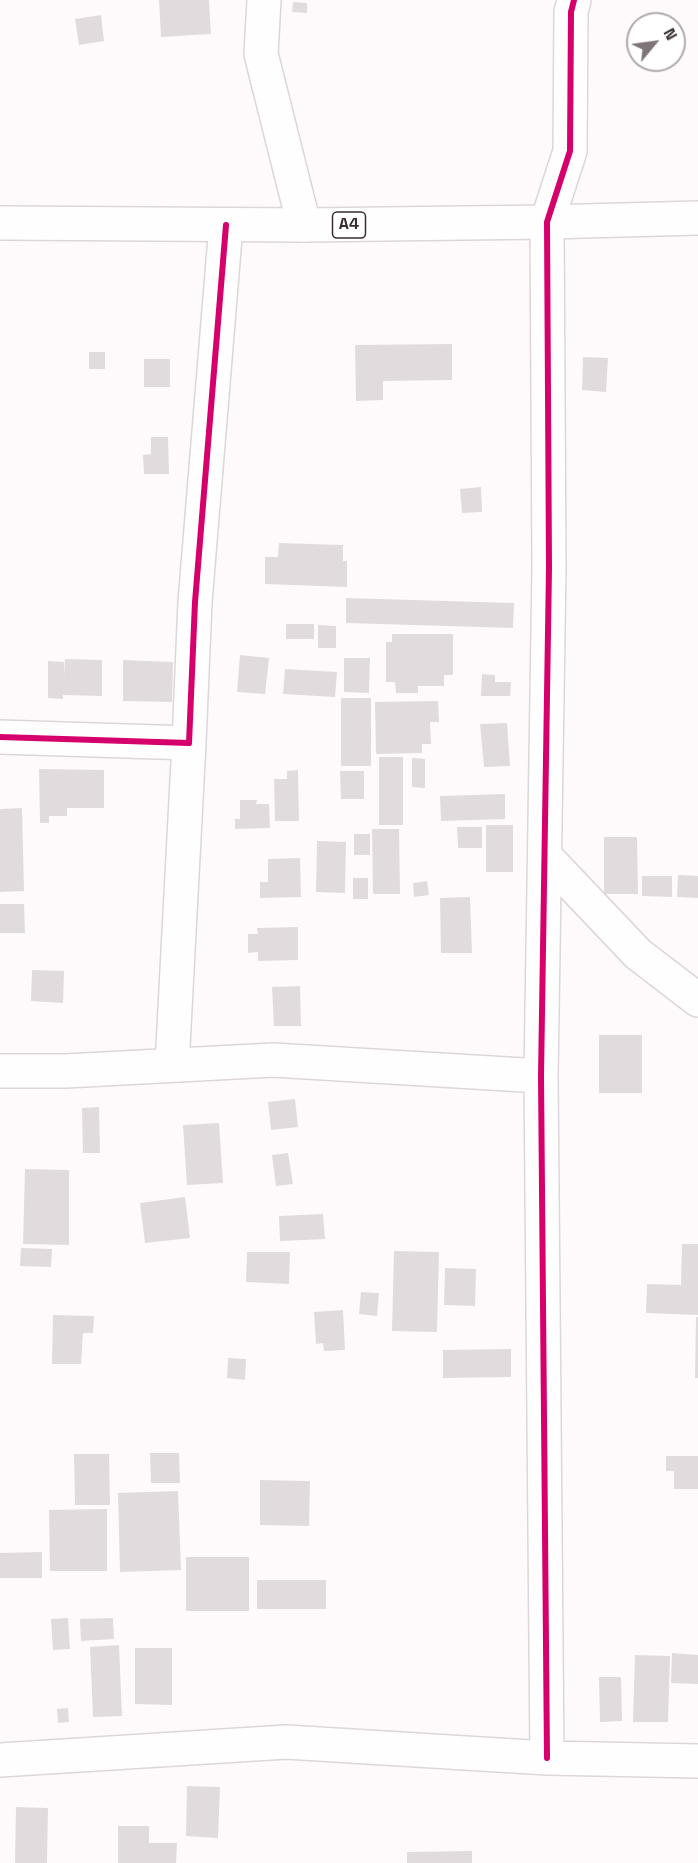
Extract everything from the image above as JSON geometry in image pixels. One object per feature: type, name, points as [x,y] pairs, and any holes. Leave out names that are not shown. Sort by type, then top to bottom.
[{"type":"main road","points":[[264,0],[261,54],[304,225]]},
{"type":"main road","points":[[547,1758],[541,1077],[549,568],[547,222],[570,151],[571,12],[574,0]]},
{"type":"main road","name":"A4","points":[[0,223],[304,225],[698,218]]},
{"type":"main road","points":[[172,1065],[195,602],[226,225]]},
{"type":"main road","points":[[0,737],[189,743]]},
{"type":"main road","points":[[545,856],[638,954],[698,1000]]},
{"type":"main road","points":[[0,1071],[66,1071],[273,1060],[541,1077]]},
{"type":"main road","points":[[0,1760],[286,1742],[547,1758],[698,1761]]},
{"type":"building","points":[[159,0],[209,0],[211,34],[161,37]]},
{"type":"building","points":[[293,2],[307,3],[307,13],[292,12]]},
{"type":"building","points":[[101,15],[104,41],[79,45],[75,19]]},
{"type":"building","points":[[452,344],[452,380],[383,381],[383,400],[356,401],[355,345]]},
{"type":"building","points":[[89,352],[105,352],[105,369],[89,369]]},
{"type":"building","points":[[583,357],[608,358],[606,392],[582,390]]},
{"type":"building","points":[[144,359],[170,359],[170,387],[144,387]]},
{"type":"building","points":[[151,437],[168,437],[169,474],[144,474],[143,455],[151,454]]},
{"type":"building","points":[[481,487],[482,512],[462,513],[460,489]]},
{"type":"building","points":[[279,543],[343,545],[343,561],[347,561],[347,587],[265,584],[265,557],[278,557]]},
{"type":"building","points":[[346,598],[514,603],[513,628],[346,623]]},
{"type":"building","points":[[286,624],[314,624],[314,639],[286,639]]},
{"type":"building","points":[[318,625],[336,626],[336,648],[318,648]]},
{"type":"building","points":[[392,634],[453,634],[453,675],[444,675],[444,686],[418,686],[418,693],[396,693],[395,682],[386,682],[386,642],[392,642]]},
{"type":"building","points":[[240,655],[269,658],[265,694],[237,692]]},
{"type":"building","points":[[344,658],[370,658],[369,693],[344,692]]},
{"type":"building","points":[[65,659],[102,660],[102,696],[63,695],[63,699],[48,698],[48,661],[64,662],[64,676]]},
{"type":"building","points":[[123,660],[173,662],[172,702],[123,701]]},
{"type":"building","points":[[285,669],[337,672],[335,697],[283,694]]},
{"type":"building","points":[[482,674],[495,675],[495,682],[511,682],[510,696],[481,696]]},
{"type":"building","points":[[341,698],[371,698],[371,766],[341,766]]},
{"type":"building","points":[[438,701],[439,722],[430,722],[431,744],[422,744],[422,753],[376,754],[375,702]]},
{"type":"building","points":[[507,723],[510,766],[484,767],[480,724]]},
{"type":"building","points":[[379,757],[403,757],[403,825],[379,825]]},
{"type":"building","points":[[412,758],[425,759],[425,788],[412,787]]},
{"type":"building","points":[[39,769],[104,770],[104,808],[67,808],[67,816],[49,816],[49,823],[40,823]]},
{"type":"building","points":[[298,770],[299,821],[275,821],[274,779],[287,779],[287,771]]},
{"type":"building","points":[[340,771],[364,771],[364,799],[341,799]]},
{"type":"building","points":[[505,794],[505,819],[441,821],[440,796]]},
{"type":"building","points":[[240,800],[257,800],[256,804],[269,804],[270,828],[235,829],[235,819],[240,819]]},
{"type":"building","points":[[22,808],[24,891],[0,892],[0,809]]},
{"type":"building","points":[[486,825],[513,825],[513,872],[486,872]]},
{"type":"building","points":[[457,827],[482,827],[482,848],[458,848]]},
{"type":"building","points":[[372,829],[399,829],[400,894],[373,894]]},
{"type":"building","points":[[354,834],[370,834],[370,855],[354,855]]},
{"type":"building","points":[[604,837],[637,837],[638,894],[604,894]]},
{"type":"building","points":[[317,841],[346,842],[345,893],[316,892]]},
{"type":"building","points":[[300,858],[301,897],[260,898],[260,882],[268,882],[268,859]]},
{"type":"building","points":[[678,875],[698,876],[698,898],[677,897]]},
{"type":"building","points":[[642,876],[672,876],[672,897],[642,896]]},
{"type":"building","points":[[353,878],[368,878],[368,899],[353,899]]},
{"type":"building","points":[[427,881],[429,895],[414,897],[413,883]]},
{"type":"building","points":[[470,897],[472,953],[441,953],[440,898]]},
{"type":"building","points":[[0,904],[24,904],[25,933],[0,933]]},
{"type":"building","points":[[298,927],[298,960],[258,961],[258,952],[248,953],[248,934],[258,934],[257,928]]},
{"type":"building","points":[[32,970],[64,971],[63,1003],[31,1001]]},
{"type":"building","points":[[300,986],[301,1026],[274,1026],[272,987]]},
{"type":"building","points":[[599,1035],[642,1035],[642,1093],[599,1093]]},
{"type":"building","points":[[295,1099],[298,1127],[271,1130],[268,1102]]},
{"type":"building","points":[[99,1107],[100,1153],[83,1153],[82,1108]]},
{"type":"building","points":[[219,1123],[223,1183],[187,1185],[183,1125]]},
{"type":"building","points":[[288,1153],[293,1184],[276,1186],[272,1155]]},
{"type":"building","points":[[25,1169],[69,1170],[69,1245],[23,1244]]},
{"type":"building","points":[[185,1197],[190,1238],[145,1243],[140,1203]]},
{"type":"building","points":[[323,1214],[325,1239],[280,1241],[279,1216]]},
{"type":"building","points":[[682,1244],[698,1244],[698,1315],[646,1313],[647,1284],[681,1285]]},
{"type":"building","points":[[21,1248],[52,1249],[51,1267],[20,1266]]},
{"type":"building","points":[[394,1251],[439,1252],[437,1332],[392,1331]]},
{"type":"building","points":[[247,1252],[290,1252],[289,1284],[246,1282]]},
{"type":"building","points":[[445,1268],[476,1269],[475,1306],[444,1305]]},
{"type":"building","points":[[361,1292],[379,1293],[377,1316],[359,1314]]},
{"type":"building","points":[[343,1310],[345,1350],[324,1351],[323,1343],[316,1344],[314,1312]]},
{"type":"building","points":[[53,1315],[94,1316],[93,1333],[83,1333],[81,1364],[52,1364]]},
{"type":"building","points":[[696,1317],[698,1317],[698,1378],[695,1378]]},
{"type":"building","points":[[511,1349],[511,1377],[443,1378],[443,1350]]},
{"type":"building","points":[[228,1358],[246,1359],[245,1380],[227,1378]]},
{"type":"building","points":[[150,1453],[179,1453],[180,1483],[151,1483]]},
{"type":"building","points":[[74,1454],[109,1454],[110,1505],[75,1505]]},
{"type":"building","points":[[666,1456],[698,1456],[698,1489],[674,1489],[674,1471],[666,1471]]},
{"type":"building","points":[[260,1480],[310,1481],[309,1526],[260,1525]]},
{"type":"building","points":[[178,1491],[181,1570],[120,1572],[118,1493]]},
{"type":"building","points":[[107,1509],[107,1571],[50,1571],[49,1510]]},
{"type":"building","points":[[42,1552],[42,1578],[0,1578],[0,1553]]},
{"type":"building","points":[[186,1557],[249,1557],[249,1611],[186,1611]]},
{"type":"building","points":[[257,1580],[326,1580],[326,1609],[257,1609]]},
{"type":"building","points":[[68,1618],[70,1649],[53,1650],[51,1619]]},
{"type":"building","points":[[113,1618],[114,1639],[81,1641],[80,1619]]},
{"type":"building","points":[[119,1645],[122,1716],[93,1717],[90,1647]]},
{"type":"building","points":[[135,1648],[172,1648],[172,1705],[135,1704]]},
{"type":"building","points":[[672,1653],[698,1655],[698,1684],[671,1683]]},
{"type":"building","points":[[635,1655],[670,1656],[668,1722],[633,1722]]},
{"type":"building","points":[[599,1677],[621,1677],[622,1721],[600,1722]]},
{"type":"building","points":[[68,1708],[69,1722],[58,1723],[57,1709]]},
{"type":"building","points":[[187,1786],[220,1787],[218,1838],[186,1836]]},
{"type":"building","points":[[16,1807],[48,1808],[47,1863],[15,1863]]},
{"type":"building","points":[[118,1826],[149,1826],[149,1843],[177,1843],[176,1863],[118,1863]]},
{"type":"building","points":[[472,1851],[472,1863],[407,1863],[407,1852]]},
{"type":"cycle path","points":[[547,1758],[541,1076],[549,568],[547,222],[570,151],[571,12],[574,0]]},
{"type":"cycle path","points":[[0,737],[189,743],[195,602],[226,225]]}]
